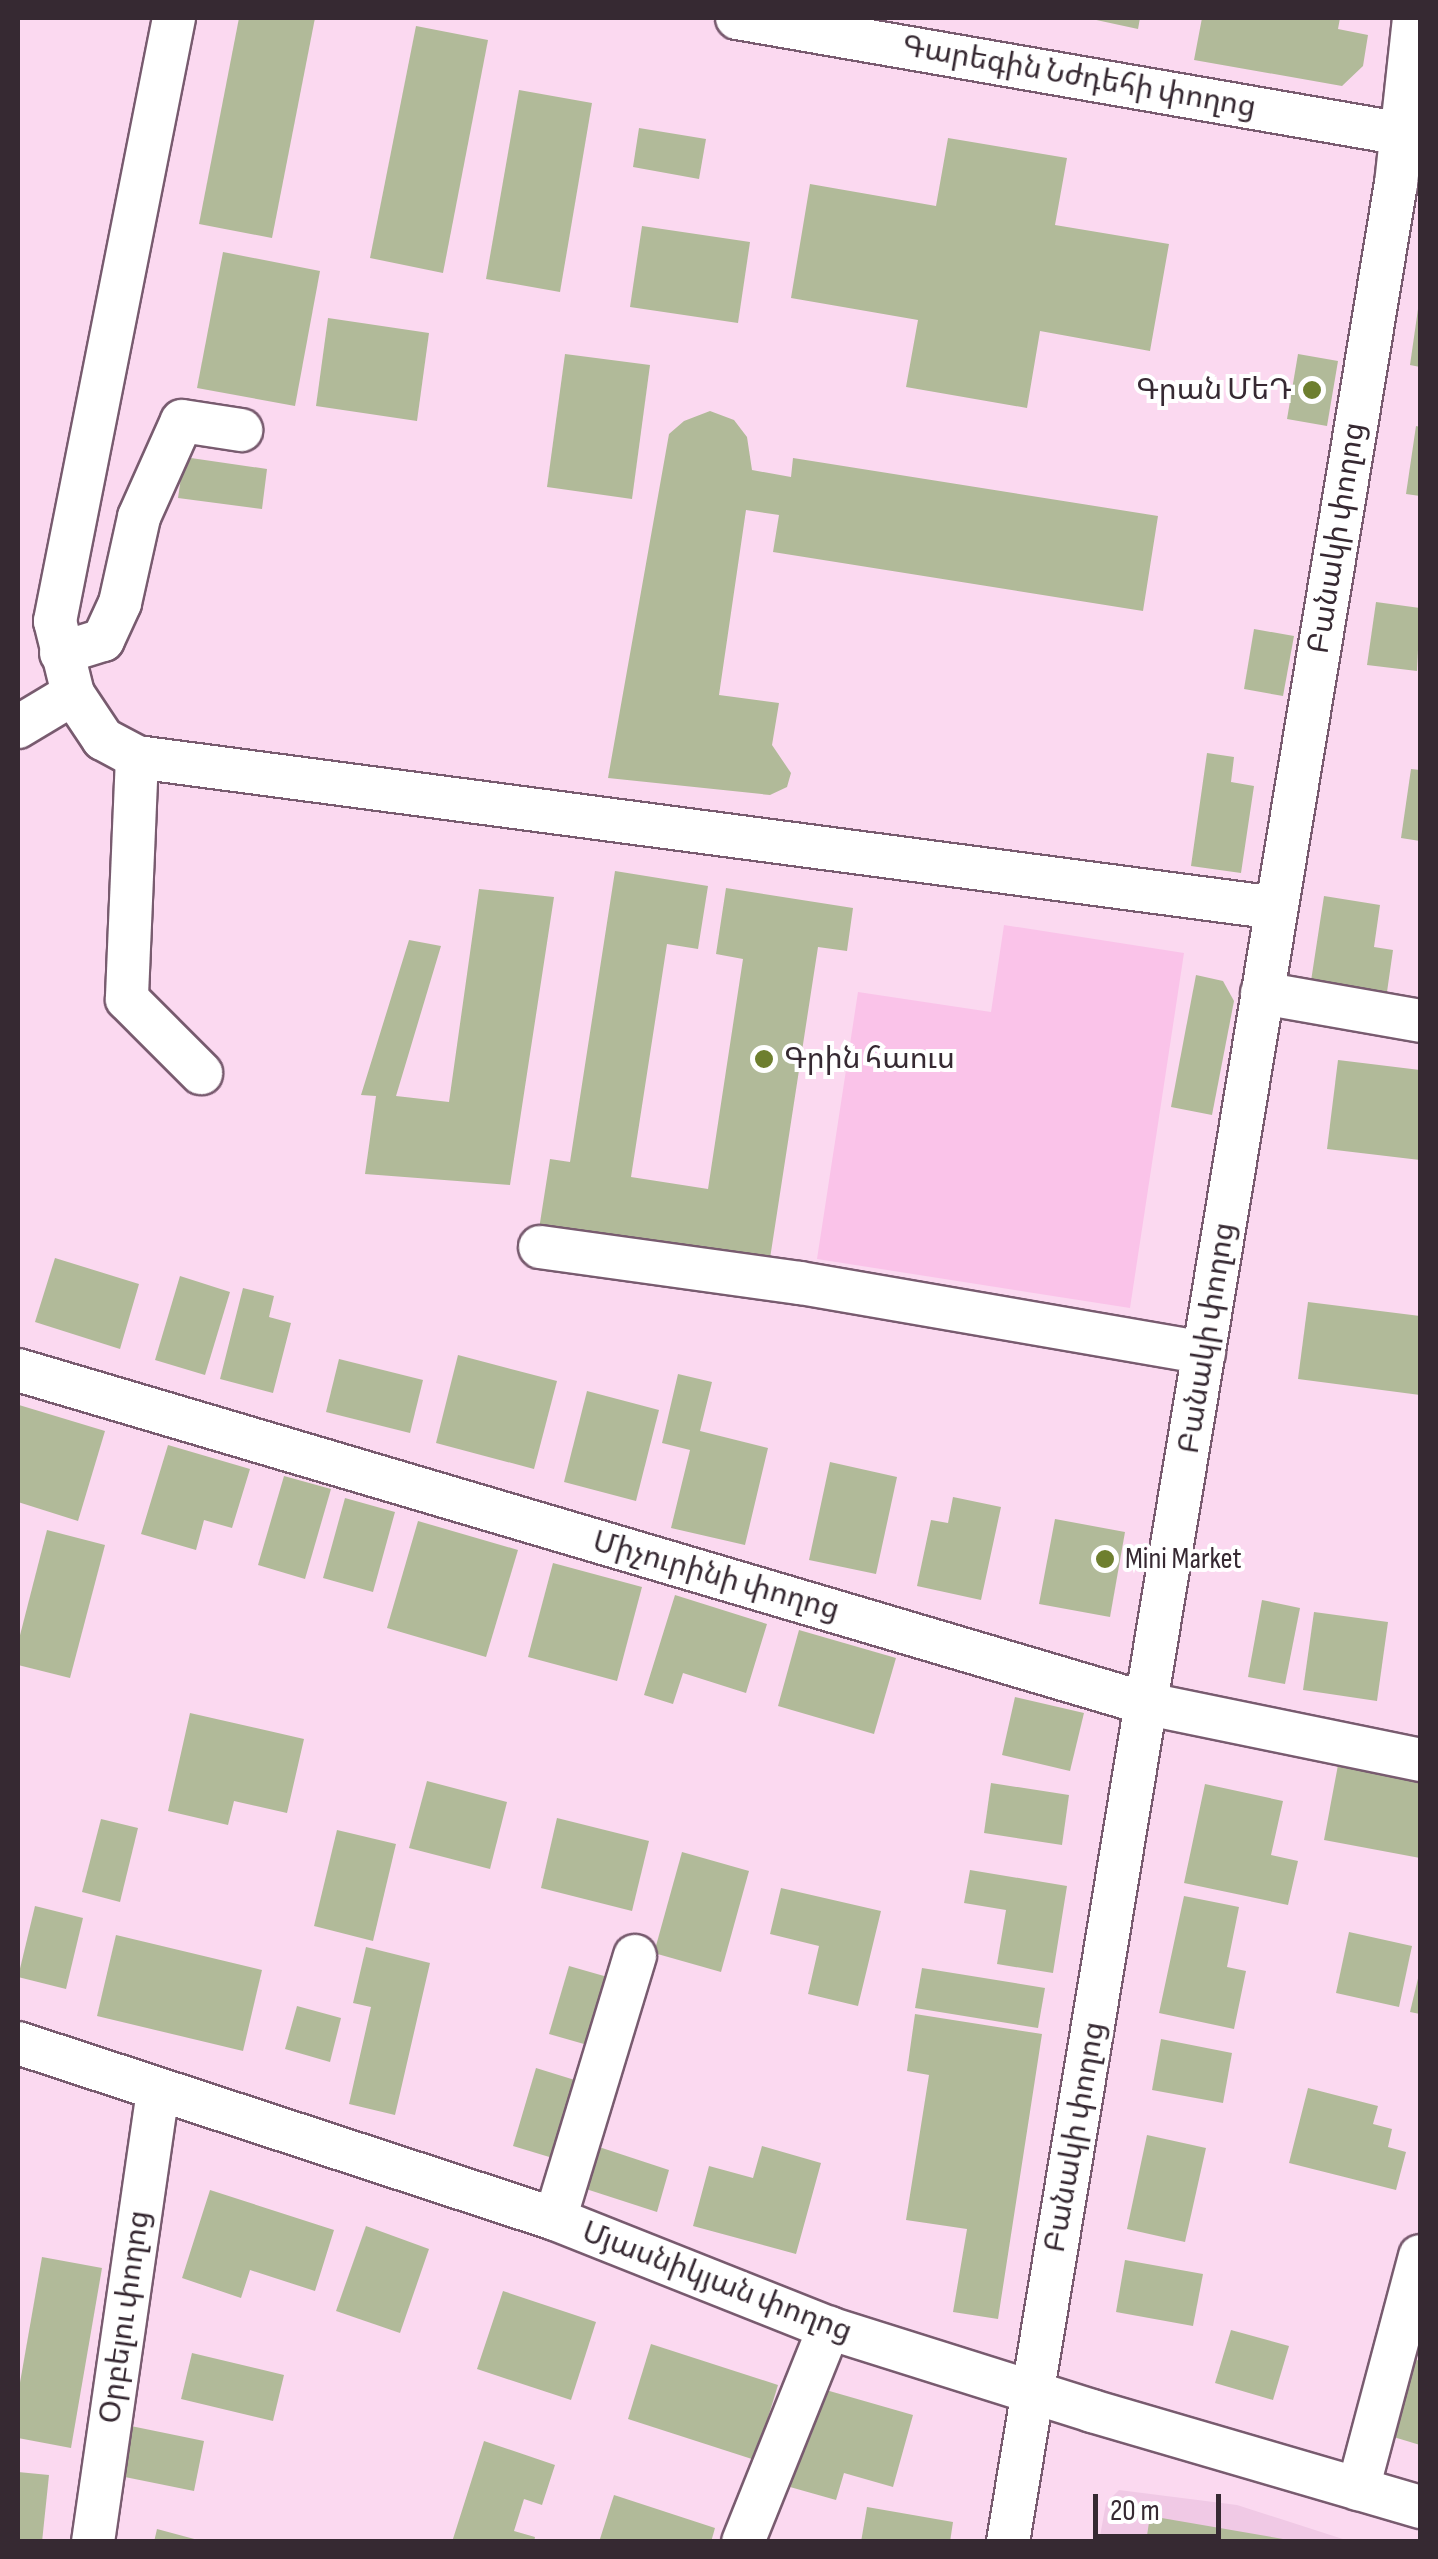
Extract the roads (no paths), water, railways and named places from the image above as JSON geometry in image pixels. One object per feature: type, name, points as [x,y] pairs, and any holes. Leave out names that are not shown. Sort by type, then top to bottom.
[{"type":"street","points":[[174,18],[54,620],[73,694],[103,739],[137,757],[1276,908]]},
{"type":"street","name":"Գարեգին Նժդեհի փողոց","points":[[737,18],[1412,135]]},
{"type":"street","name":"Բանակի փողոց","points":[[1008,2542],[1276,908],[1412,135],[1414,18]]},
{"type":"street","points":[[61,653],[104,640],[120,603],[138,517],[182,421],[241,430]]},
{"type":"street","points":[[18,727],[73,694]]},
{"type":"street","points":[[137,757],[126,999],[200,1073]]},
{"type":"street","points":[[1262,993],[1420,1021]]},
{"type":"street","points":[[540,1247],[800,1284],[1204,1353]]},
{"type":"street","name":"Միչուրինի փողոց","points":[[18,1370],[1148,1704],[1420,1760]]},
{"type":"street","points":[[555,2220],[635,1956]]},
{"type":"street","name":"Մյասնիկյան փողոց","points":[[18,2043],[555,2220],[829,2328],[1092,2411],[1420,2507]]},
{"type":"street","name":"Օրբելու փողոց","points":[[93,2542],[158,2092]]},
{"type":"street","points":[[1358,2489],[1420,2256]]},
{"type":"street","points":[[743,2542],[829,2328]]},
{"type":"place","name":"Գրան ՄեԴ","points":[[1312,390]]},
{"type":"place","name":"Գրին հաուս","points":[[764,1059]]},
{"type":"place","name":"Mini Market","points":[[1105,1559]]}]
